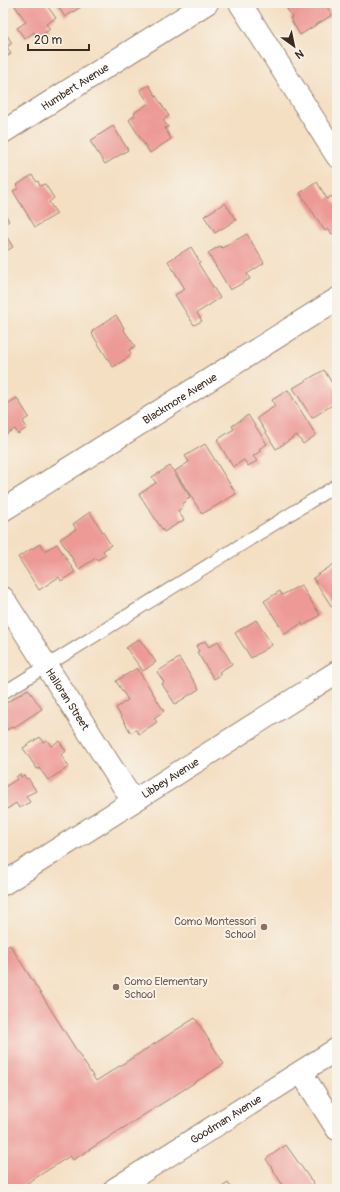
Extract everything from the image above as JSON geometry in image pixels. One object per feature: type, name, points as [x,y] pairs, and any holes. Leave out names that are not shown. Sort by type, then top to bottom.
[{"type":"street","name":"Humbert Avenue","points":[[3,132],[207,3]]},
{"type":"street","points":[[240,3],[337,156]]},
{"type":"street","name":"Blackmore Avenue","points":[[3,510],[337,299]]},
{"type":"street","name":"Halloran Street","points":[[3,598],[133,801]]},
{"type":"street","name":"Libbey Avenue","points":[[3,884],[337,672]]},
{"type":"street","name":"Goodman Avenue","points":[[115,1189],[337,1049]]},
{"type":"street","points":[[301,1072],[337,1129]]},
{"type":"lane","points":[[3,693],[337,485]]},
{"type":"building","points":[[20,3],[45,3],[56,18],[46,24],[50,29],[38,38],[34,32],[25,39],[17,28],[26,22],[15,6]]},
{"type":"building","points":[[56,3],[87,3],[65,17]]},
{"type":"building","points":[[325,3],[332,15],[300,35],[290,18],[292,17],[284,4]]},
{"type":"building","points":[[3,29],[12,43],[7,47],[11,54],[3,58]]},
{"type":"building","points":[[149,85],[169,116],[163,120],[168,127],[165,128],[171,139],[150,153],[129,120],[135,115],[134,113],[149,103],[140,90]]},
{"type":"building","points":[[113,126],[128,150],[105,164],[90,141]]},
{"type":"building","points":[[32,175],[37,182],[38,181],[40,186],[45,184],[54,198],[49,202],[57,214],[35,227],[13,191],[19,188],[17,185]]},
{"type":"building","points":[[317,182],[327,199],[331,196],[337,205],[337,231],[332,234],[328,229],[325,231],[300,193]]},
{"type":"building","points":[[225,203],[236,220],[215,233],[204,216]]},
{"type":"building","points":[[3,211],[9,221],[3,225]]},
{"type":"building","points":[[3,231],[13,247],[3,253]]},
{"type":"building","points":[[247,234],[264,263],[247,274],[250,279],[230,290],[208,253],[220,246],[222,248]]},
{"type":"building","points":[[191,247],[200,262],[198,263],[220,298],[197,313],[202,321],[194,325],[175,295],[185,289],[168,261]]},
{"type":"building","points":[[116,315],[124,328],[123,329],[135,346],[129,350],[131,354],[129,357],[113,367],[92,334],[92,331]]},
{"type":"building","points":[[324,370],[337,391],[337,402],[312,418],[293,388]]},
{"type":"building","points":[[288,390],[316,435],[303,444],[297,435],[276,449],[257,418],[275,406],[272,400]]},
{"type":"building","points":[[3,397],[7,404],[17,398],[29,417],[23,421],[27,428],[18,434],[15,429],[6,434],[3,429],[3,421],[5,420],[3,416]]},
{"type":"building","points":[[248,415],[267,444],[259,449],[261,451],[253,456],[257,461],[248,466],[244,460],[233,467],[217,440],[234,429],[232,426]]},
{"type":"building","points":[[205,444],[236,494],[202,514],[175,471],[189,462],[185,456]]},
{"type":"building","points":[[170,466],[190,497],[178,511],[184,520],[164,532],[139,494],[156,483],[152,477]]},
{"type":"building","points":[[90,512],[111,545],[103,551],[106,555],[97,560],[96,558],[79,569],[60,539],[76,529],[73,524]]},
{"type":"building","points":[[40,544],[44,551],[57,544],[75,572],[61,581],[59,577],[39,590],[18,557]]},
{"type":"building","points":[[334,564],[337,569],[337,604],[332,607],[313,578]]},
{"type":"building","points":[[301,585],[320,615],[303,626],[302,623],[285,634],[264,601],[280,591],[282,595]]},
{"type":"building","points":[[256,620],[272,645],[251,658],[235,633]]},
{"type":"building","points":[[139,639],[156,662],[143,671],[126,648]]},
{"type":"building","points":[[205,641],[209,647],[218,641],[232,664],[219,672],[221,675],[214,679],[197,652],[199,651],[196,646]]},
{"type":"building","points":[[179,658],[199,689],[175,704],[162,684],[164,682],[157,672]]},
{"type":"building","points":[[137,668],[164,711],[154,718],[157,722],[139,734],[136,730],[131,733],[116,708],[128,700],[116,681]]},
{"type":"building","points":[[28,689],[42,709],[13,728],[12,727],[6,730],[3,725],[3,705]]},
{"type":"building","points":[[40,737],[43,742],[47,740],[51,746],[59,741],[66,751],[61,755],[69,767],[48,780],[39,768],[37,769],[23,748]]},
{"type":"building","points":[[20,774],[21,777],[24,775],[26,779],[28,778],[36,791],[26,796],[30,802],[19,808],[16,803],[7,809],[3,802],[3,788],[17,779],[16,777]]},
{"type":"building","points":[[10,945],[96,1081],[195,1018],[224,1064],[73,1160],[70,1156],[18,1189],[3,1189],[3,949]]},
{"type":"building","points":[[286,1145],[315,1186],[310,1189],[281,1189],[284,1187],[266,1159]]},
{"type":"building","points":[[228,1183],[232,1189],[219,1189]]},
{"type":"place","name":"Como Montessori School","points":[[264,927]]},
{"type":"place","name":"Como Elementary School","points":[[116,987]]}]
